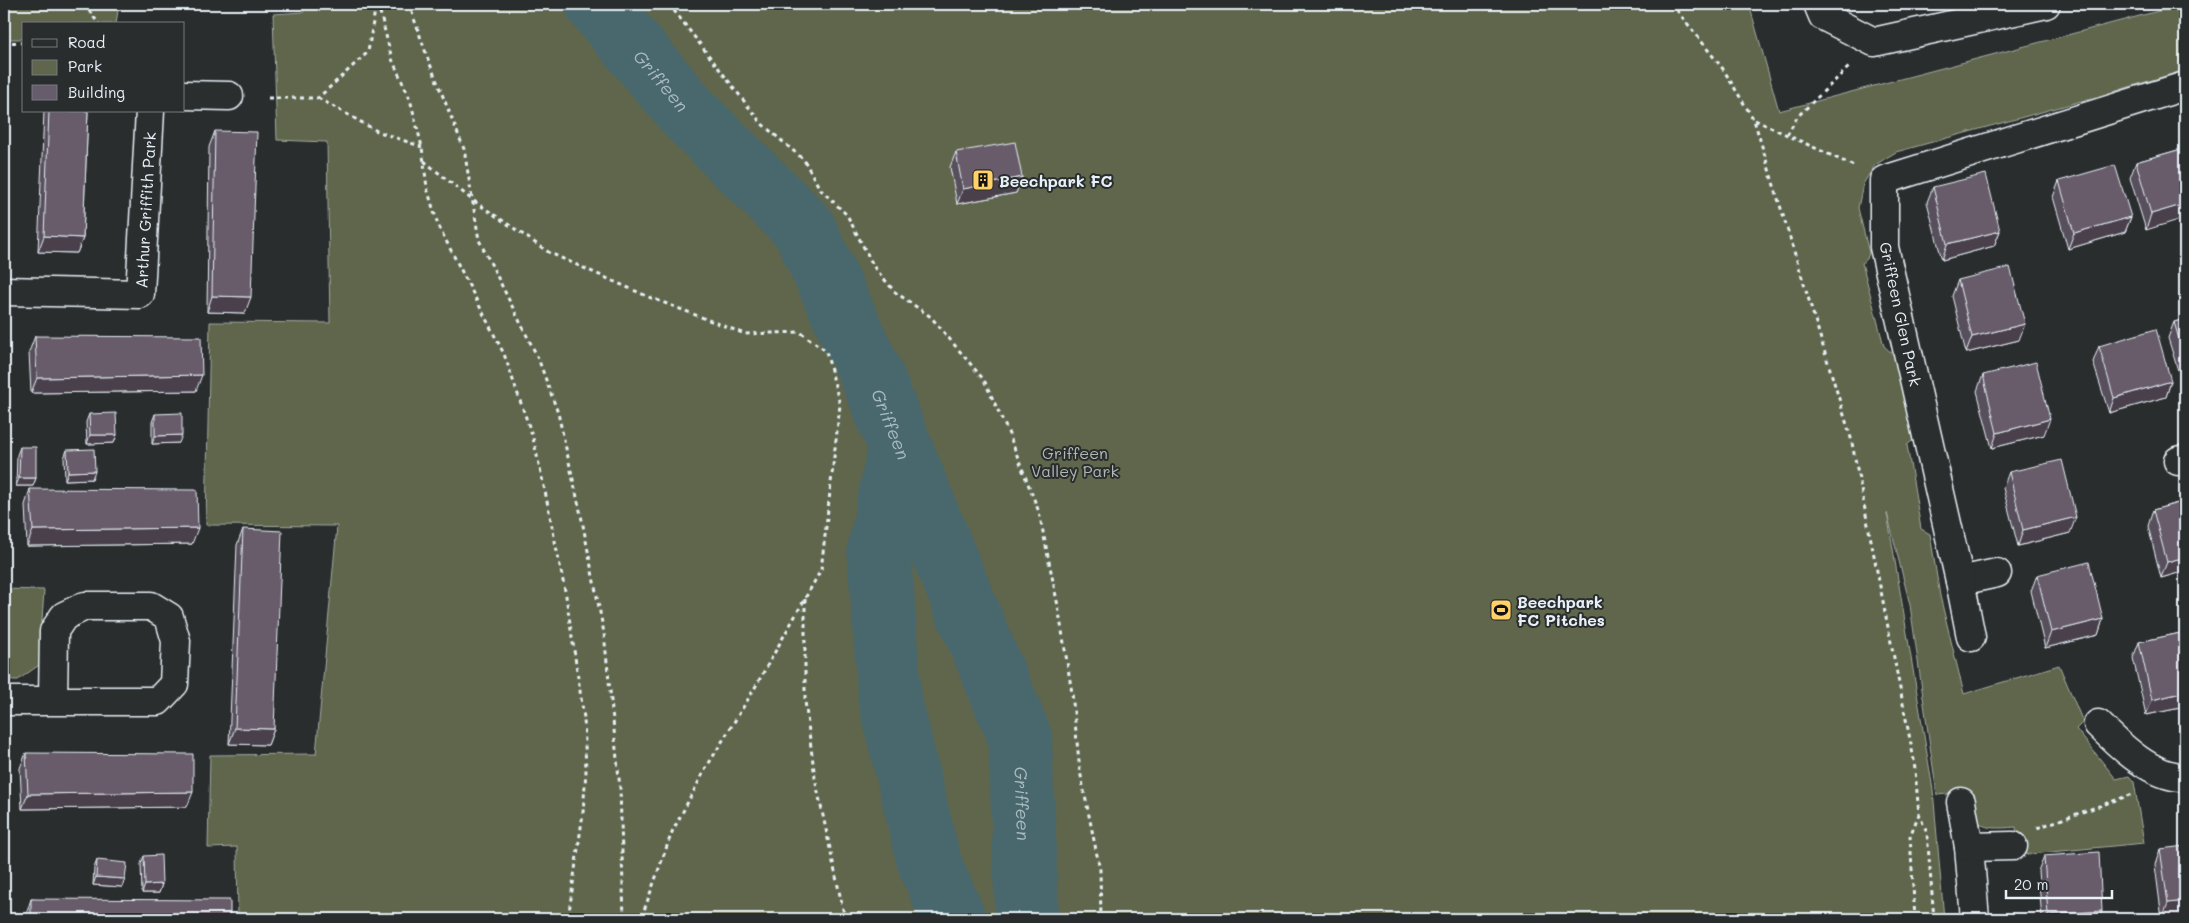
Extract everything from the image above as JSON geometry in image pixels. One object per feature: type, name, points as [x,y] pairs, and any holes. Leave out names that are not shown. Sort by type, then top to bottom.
[{"type":"street","points":[[1818,4],[1823,16],[1874,42],[2046,4]]},
{"type":"street","points":[[1884,180],[2185,86]]},
{"type":"street","points":[[185,95],[229,96]]},
{"type":"street","name":"Arthur Griffith Park","points":[[4,291],[140,294],[150,112]]},
{"type":"street","name":"Griffeen Glen Park","points":[[1884,180],[1884,247],[1971,637]]},
{"type":"street","points":[[1960,581],[1997,572]]},
{"type":"street","points":[[4,701],[158,702],[174,684],[176,640],[170,618],[151,606],[85,606],[64,616],[54,630],[53,701]]},
{"type":"street","points":[[2098,724],[2126,752],[2172,778],[2185,777]]},
{"type":"street","points":[[1961,802],[1969,847],[1975,919]]},
{"type":"street","points":[[1969,847],[2013,846]]},
{"type":"path","points":[[84,4],[98,22]]},
{"type":"path","points":[[318,98],[368,52],[377,4]]},
{"type":"path","points":[[377,4],[392,59],[410,98],[422,147],[427,188],[438,225],[504,354],[533,438],[566,596],[584,718],[586,771],[583,813],[568,919]]},
{"type":"path","points":[[409,4],[428,59],[464,149],[479,240],[538,358],[558,413],[581,515],[604,633],[620,788],[624,919]]},
{"type":"path","points":[[669,4],[762,123],[804,160],[820,189],[847,215],[874,267],[895,292],[931,317],[984,380],[1008,432],[1039,512],[1071,683],[1080,771],[1100,870],[1101,919]]},
{"type":"path","points":[[1672,4],[1723,69],[1754,120],[1851,438],[1914,760],[1919,814],[1927,833],[1934,919]]},
{"type":"path","points":[[4,42],[22,43]]},
{"type":"path","points":[[1787,135],[1797,117],[1874,42]]},
{"type":"path","points":[[268,98],[318,98],[378,132],[422,147]]},
{"type":"path","points":[[1754,120],[1884,180]]},
{"type":"path","points":[[424,161],[471,199],[550,253],[649,297],[745,334],[800,332],[826,351],[840,405],[821,570],[753,691],[706,768],[672,832],[640,919]]},
{"type":"path","points":[[805,597],[806,701],[809,730],[815,778],[845,919]]},
{"type":"path","points":[[2013,846],[2021,833],[2140,791]]},
{"type":"path","points":[[1915,919],[1910,836],[1919,814]]},
{"type":"green space","points":[[4,4],[119,4],[116,22],[22,22],[22,39],[4,39]]},
{"type":"green space","name":"Griffeen Valley Park","points":[[302,4],[1749,4],[1779,111],[2185,4],[2185,70],[2096,97],[1896,152],[1875,165],[1863,184],[1858,208],[1869,253],[1867,259],[1862,263],[1884,346],[1898,359],[1917,437],[1907,445],[1921,529],[1930,534],[1940,596],[1964,694],[2059,665],[2083,722],[2076,729],[2116,779],[2129,776],[2134,782],[2144,843],[2020,855],[2016,827],[1994,828],[1981,824],[1974,813],[1969,792],[1937,795],[1910,605],[1887,513],[1933,790],[1944,919],[238,919],[237,847],[208,848],[210,755],[316,754],[337,526],[206,525],[210,322],[330,323],[327,142],[277,140],[273,14],[304,12]]},
{"type":"green space","points":[[4,589],[44,590],[39,665],[18,680],[4,680]]},
{"type":"building","points":[[49,112],[88,112],[83,238],[44,236]]},
{"type":"building","points":[[215,131],[257,132],[251,297],[212,296]]},
{"type":"building","points":[[1015,142],[1022,177],[963,189],[956,152]]},
{"type":"building","points":[[2185,148],[2185,204],[2151,214],[2136,162]]},
{"type":"building","points":[[2115,165],[2131,217],[2074,233],[2059,181]]},
{"type":"building","points":[[1986,174],[2000,231],[1947,244],[1933,187]]},
{"type":"building","points":[[2010,267],[2025,324],[1972,337],[1958,280]]},
{"type":"building","points":[[2185,319],[2185,360],[2174,322]]},
{"type":"building","points":[[2156,329],[2171,381],[2114,398],[2099,346]]},
{"type":"building","points":[[35,336],[201,337],[202,375],[37,378]]},
{"type":"building","points":[[2036,362],[2050,419],[1997,433],[1983,375]]},
{"type":"building","points":[[116,413],[117,435],[90,435],[89,414]]},
{"type":"building","points":[[182,413],[182,435],[155,436],[155,414]]},
{"type":"building","points":[[20,447],[36,447],[36,478],[19,478]]},
{"type":"building","points":[[94,449],[95,471],[68,472],[67,450]]},
{"type":"building","points":[[2062,460],[2076,517],[2023,530],[2009,472]]},
{"type":"building","points":[[30,489],[197,490],[198,528],[33,530]]},
{"type":"building","points":[[2185,501],[2185,557],[2167,562],[2153,510]]},
{"type":"building","points":[[243,529],[282,531],[274,729],[235,728]]},
{"type":"building","points":[[2089,562],[2103,619],[2051,632],[2037,575]]},
{"type":"building","points":[[2185,632],[2185,692],[2152,700],[2139,642]]},
{"type":"building","points":[[26,753],[193,754],[193,792],[28,794]]},
{"type":"building","points":[[2185,846],[2185,901],[2168,903],[2160,849]]},
{"type":"building","points":[[2099,852],[2102,911],[2048,915],[2044,856]]},
{"type":"building","points":[[161,855],[162,884],[145,885],[144,856]]},
{"type":"building","points":[[97,860],[127,863],[125,879],[96,877]]},
{"type":"building","points":[[31,899],[230,900],[230,919],[31,919]]},
{"type":"waterway","name":"Griffeen","points":[[597,4],[691,116],[804,228],[873,379],[1020,737],[1027,919]]},
{"type":"waterway","points":[[900,446],[879,551],[890,700],[929,862],[954,919]]},
{"type":"place","name":"Beechpark FC","points":[[983,180]]},
{"type":"place","name":"Beechpark FC Pitches","points":[[1501,610]]}]
